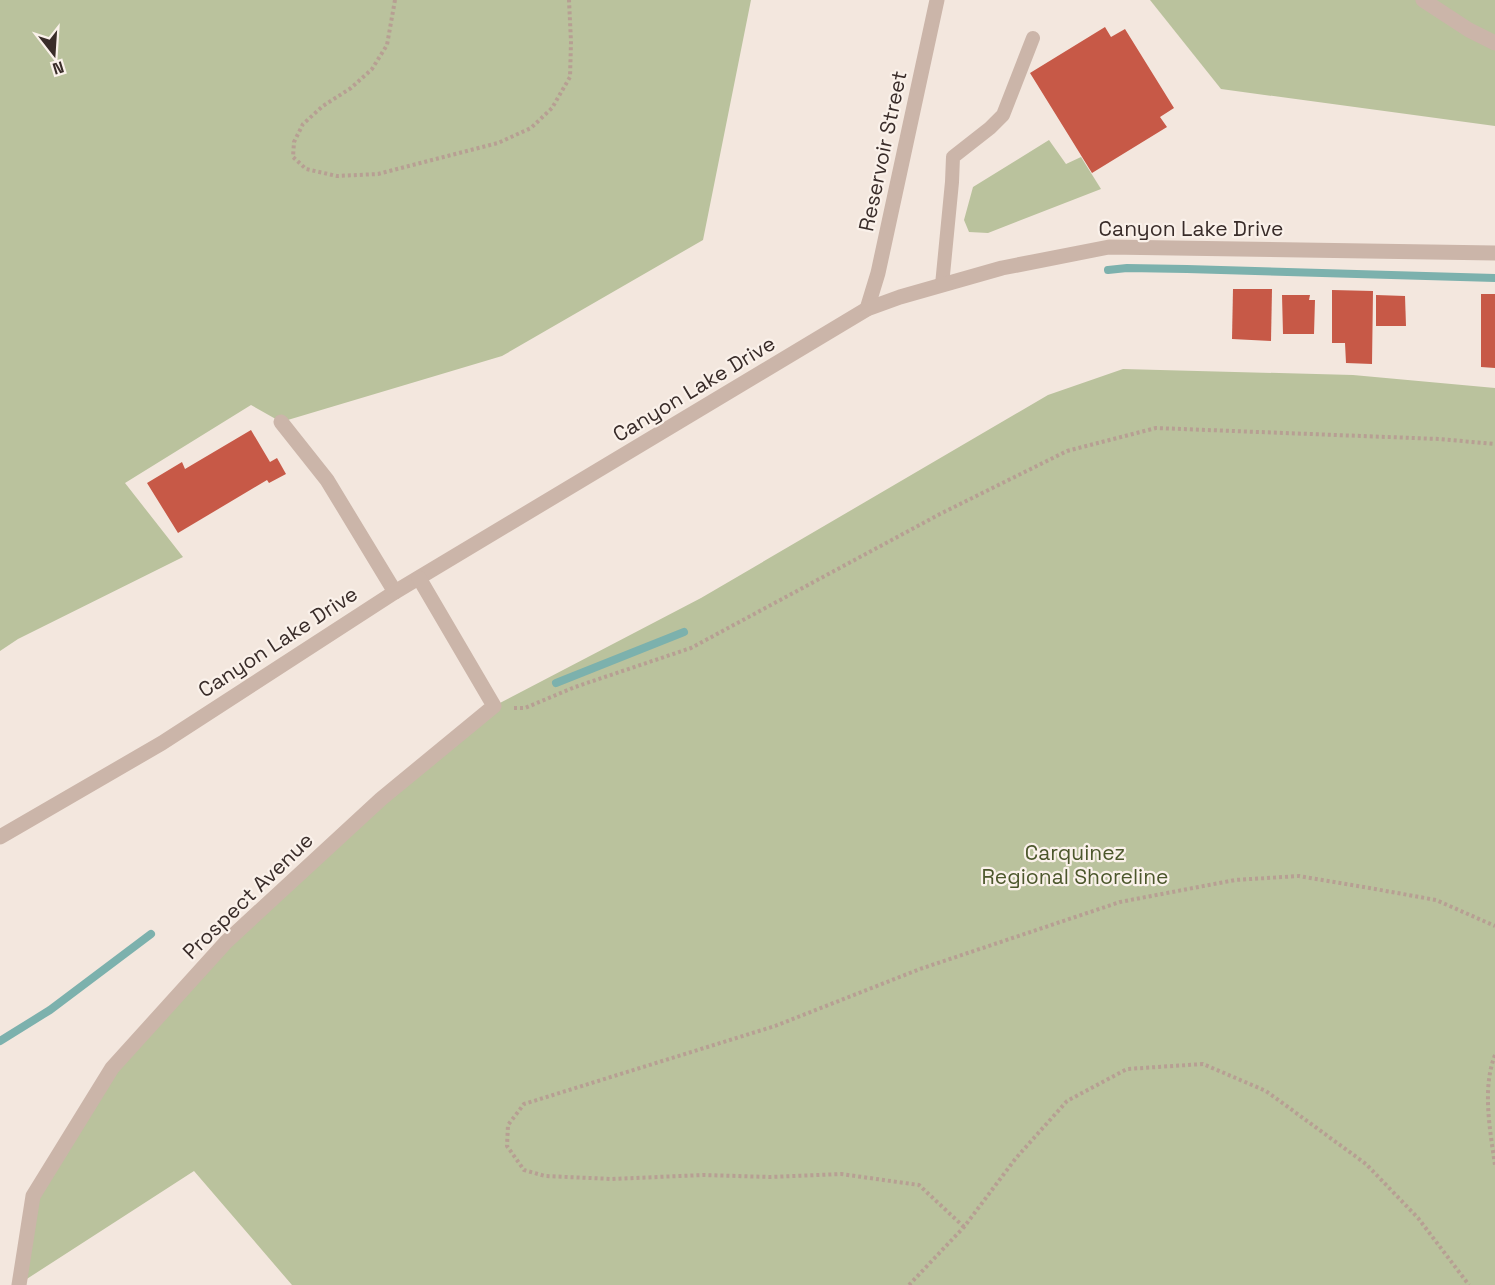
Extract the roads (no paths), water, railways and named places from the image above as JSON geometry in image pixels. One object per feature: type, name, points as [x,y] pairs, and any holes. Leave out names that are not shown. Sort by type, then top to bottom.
[{"type":"street","name":"Reservoir Street","points":[[867,309],[878,273],[937,0]]},
{"type":"street","points":[[1423,0],[1469,30],[1495,43]]},
{"type":"street","name":"Canyon Lake Drive","points":[[0,837],[162,743],[395,592],[867,309],[900,297],[1002,268],[1109,247],[1495,253]]},
{"type":"street","points":[[281,422],[327,480],[395,592]]},
{"type":"street","name":"Prospect Avenue","points":[[19,1285],[33,1196],[112,1068],[226,942],[381,799],[494,706],[419,578]]},
{"type":"lane","points":[[942,285],[952,182],[952,157],[1003,115],[1033,38]]},
{"type":"waterway","points":[[1108,270],[1187,269],[1495,278]]},
{"type":"waterway","points":[[556,683],[684,632]]},
{"type":"waterway","points":[[0,1041],[50,1010],[151,934]]},
{"type":"park label","name":"Carquinez Regional Shoreline","points":[[1075,865]]}]
